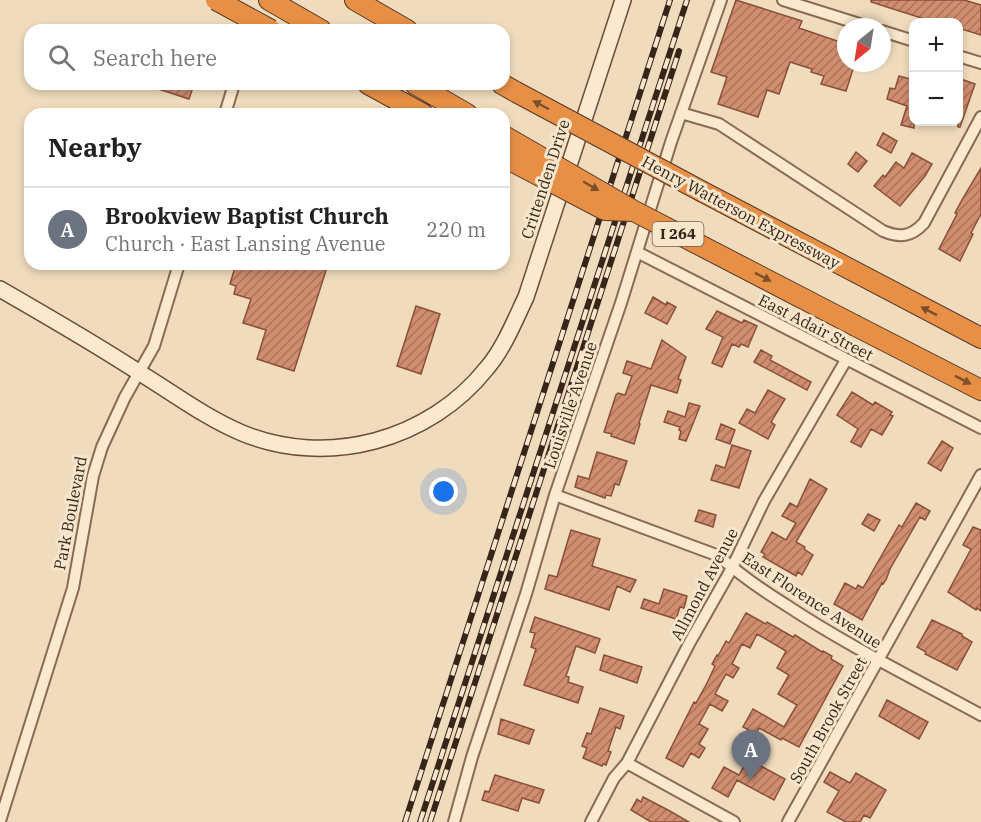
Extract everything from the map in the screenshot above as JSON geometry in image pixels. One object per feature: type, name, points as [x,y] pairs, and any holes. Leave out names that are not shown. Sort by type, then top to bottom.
[{"type":"highway","points":[[216,0],[260,24]]},
{"type":"highway","points":[[269,0],[311,24]]},
{"type":"highway","points":[[355,0],[397,24]]},
{"type":"highway","name":"Henry Watterson Expressway","points":[[510,88],[981,338]]},
{"type":"highway","points":[[379,90],[412,108]]},
{"type":"highway","points":[[425,90],[457,108]]},
{"type":"highway","name":"I 264","points":[[510,139],[634,211],[981,390]]},
{"type":"highway","points":[[510,160],[605,210],[634,211]]},
{"type":"main road","name":"Crittenden Drive","points":[[140,372],[234,429],[285,446],[342,447],[385,440],[417,426],[446,408],[488,368],[526,297],[623,0]]},
{"type":"main road","points":[[0,289],[140,372]]},
{"type":"street","points":[[254,24],[262,0]]},
{"type":"street","name":"Louisville Avenue","points":[[454,822],[472,757],[526,594],[555,495],[681,113],[721,0]]},
{"type":"street","points":[[783,0],[840,18]]},
{"type":"street","points":[[891,34],[909,39]]},
{"type":"street","points":[[963,58],[981,63]]},
{"type":"street","points":[[227,108],[232,90]]},
{"type":"street","points":[[681,113],[719,124],[883,231],[905,236],[917,231],[924,223],[981,117]]},
{"type":"street","name":"East Adair Street","points":[[637,252],[981,429]]},
{"type":"street","name":"Park Boulevard","points":[[0,821],[73,588],[93,476],[106,436],[154,346],[177,270]]},
{"type":"street","name":"Allmond Avenue","points":[[591,822],[614,778],[627,763],[685,651],[732,568],[764,501],[846,360]]},
{"type":"street","name":"South Brook Street","points":[[788,822],[981,475]]},
{"type":"street","name":"East Florence Avenue","points":[[555,495],[719,556],[732,568],[802,616],[878,661],[981,715]]},
{"type":"street","points":[[627,763],[734,822]]},
{"type":"building","points":[[736,0],[802,21],[799,28],[837,41],[837,72],[852,72],[846,91],[821,84],[824,76],[811,72],[812,69],[790,62],[779,94],[767,90],[758,117],[718,104],[727,77],[711,72]]},
{"type":"building","points":[[871,0],[964,0],[981,5],[981,35],[963,30],[963,18],[921,18],[871,2]]},
{"type":"building","points":[[899,76],[909,79],[909,126],[914,126],[914,128],[901,125],[907,106],[887,99],[890,88],[895,89]]},
{"type":"building","points":[[963,80],[975,84],[963,118]]},
{"type":"building","points":[[161,90],[192,90],[189,99]]},
{"type":"building","points":[[883,133],[897,141],[891,153],[877,145]]},
{"type":"building","points":[[856,152],[867,161],[858,172],[848,164]]},
{"type":"building","points":[[912,153],[932,164],[900,206],[874,186],[883,175],[885,177],[896,162],[904,168]]},
{"type":"building","points":[[981,168],[981,214],[960,261],[939,249],[957,214],[955,213]]},
{"type":"building","points":[[234,270],[326,270],[294,371],[257,359],[266,330],[243,323],[251,299],[234,294],[236,286],[230,284]]},
{"type":"building","points":[[653,297],[666,305],[667,302],[676,307],[667,324],[645,313]]},
{"type":"building","points":[[416,306],[440,314],[421,374],[397,366]]},
{"type":"building","points":[[717,311],[742,323],[744,320],[757,326],[748,347],[732,344],[722,367],[712,363],[723,337],[706,329]]},
{"type":"building","points":[[662,340],[686,357],[678,379],[681,380],[677,393],[651,385],[634,444],[604,432],[616,395],[618,393],[625,395],[632,376],[623,373],[627,361],[651,369]]},
{"type":"building","points":[[761,350],[772,356],[770,360],[811,382],[807,390],[754,362]]},
{"type":"building","points":[[768,390],[785,399],[771,422],[775,425],[768,439],[739,423],[747,409],[755,413]]},
{"type":"building","points":[[852,392],[873,405],[875,402],[892,412],[890,415],[893,416],[882,435],[871,429],[861,447],[851,442],[858,429],[837,415]]},
{"type":"building","points":[[689,403],[700,406],[686,441],[679,439],[680,427],[664,422],[668,411],[685,417]]},
{"type":"building","points":[[721,424],[735,430],[730,444],[716,439]]},
{"type":"building","points":[[942,441],[953,448],[941,471],[928,463]]},
{"type":"building","points":[[732,445],[751,451],[739,488],[711,480],[716,465],[725,468]]},
{"type":"building","points":[[597,452],[627,461],[619,485],[615,484],[611,496],[606,495],[605,498],[575,487],[578,476],[589,479]]},
{"type":"building","points":[[810,479],[827,489],[796,542],[813,555],[802,575],[798,572],[796,576],[763,557],[765,554],[761,552],[772,532],[786,540],[796,523],[782,516],[790,503],[797,507]]},
{"type":"building","points":[[916,503],[930,511],[925,520],[920,517],[862,620],[834,604],[845,583],[856,589],[858,585],[863,588],[899,525],[902,527]]},
{"type":"building","points":[[699,510],[716,515],[713,527],[695,521]]},
{"type":"building","points":[[868,514],[880,520],[874,531],[862,524]]},
{"type":"building","points":[[973,527],[981,530],[981,611],[948,592],[971,549],[963,545]]},
{"type":"building","points":[[571,530],[600,539],[592,566],[636,580],[630,592],[617,586],[609,610],[545,589],[549,575],[557,577]]},
{"type":"building","points":[[664,589],[687,596],[684,608],[680,607],[676,619],[641,608],[644,599],[659,604]]},
{"type":"building","points":[[746,613],[793,637],[795,635],[832,656],[831,659],[843,666],[799,747],[759,728],[756,734],[743,727],[753,709],[784,727],[797,705],[778,694],[789,675],[777,668],[786,651],[757,634],[750,648],[742,644],[732,664],[739,668],[733,678],[726,674],[715,694],[728,701],[722,711],[710,704],[699,724],[708,729],[699,744],[705,748],[699,758],[691,753],[683,767],[666,758],[694,702],[696,703],[707,683],[715,666],[712,664],[726,641],[729,643]]},
{"type":"building","points":[[535,617],[600,639],[595,653],[576,646],[566,676],[569,677],[568,682],[583,687],[578,703],[524,685],[536,649],[531,647],[535,633],[530,632]]},
{"type":"building","points":[[932,620],[962,634],[972,642],[957,670],[925,654],[926,652],[917,647]]},
{"type":"building","points":[[604,655],[642,667],[637,683],[600,670]]},
{"type":"building","points":[[887,700],[928,722],[919,739],[879,716]]},
{"type":"building","points":[[600,708],[624,716],[620,729],[616,727],[606,765],[602,766],[583,758],[587,748],[582,746],[587,733],[591,734]]},
{"type":"building","points":[[501,719],[534,730],[529,744],[498,734]]},
{"type":"building","points":[[748,759],[785,779],[774,800],[737,780],[728,797],[712,788],[724,767],[739,775]]},
{"type":"building","points":[[830,772],[850,783],[856,773],[886,790],[870,818],[864,815],[860,822],[846,822],[827,812],[839,791],[824,782]]},
{"type":"building","points":[[495,775],[544,790],[539,803],[522,798],[518,811],[482,800],[485,791],[489,792]]},
{"type":"building","points":[[643,797],[689,822],[651,822],[631,810],[637,799],[641,802]]},
{"type":"railway","points":[[405,822],[670,0]]},
{"type":"railway","points":[[420,822],[687,0]]},
{"type":"railway","points":[[430,822],[679,51]]},
{"type":"place","name":"Brookview Baptist Church","points":[[751,780]]}]
